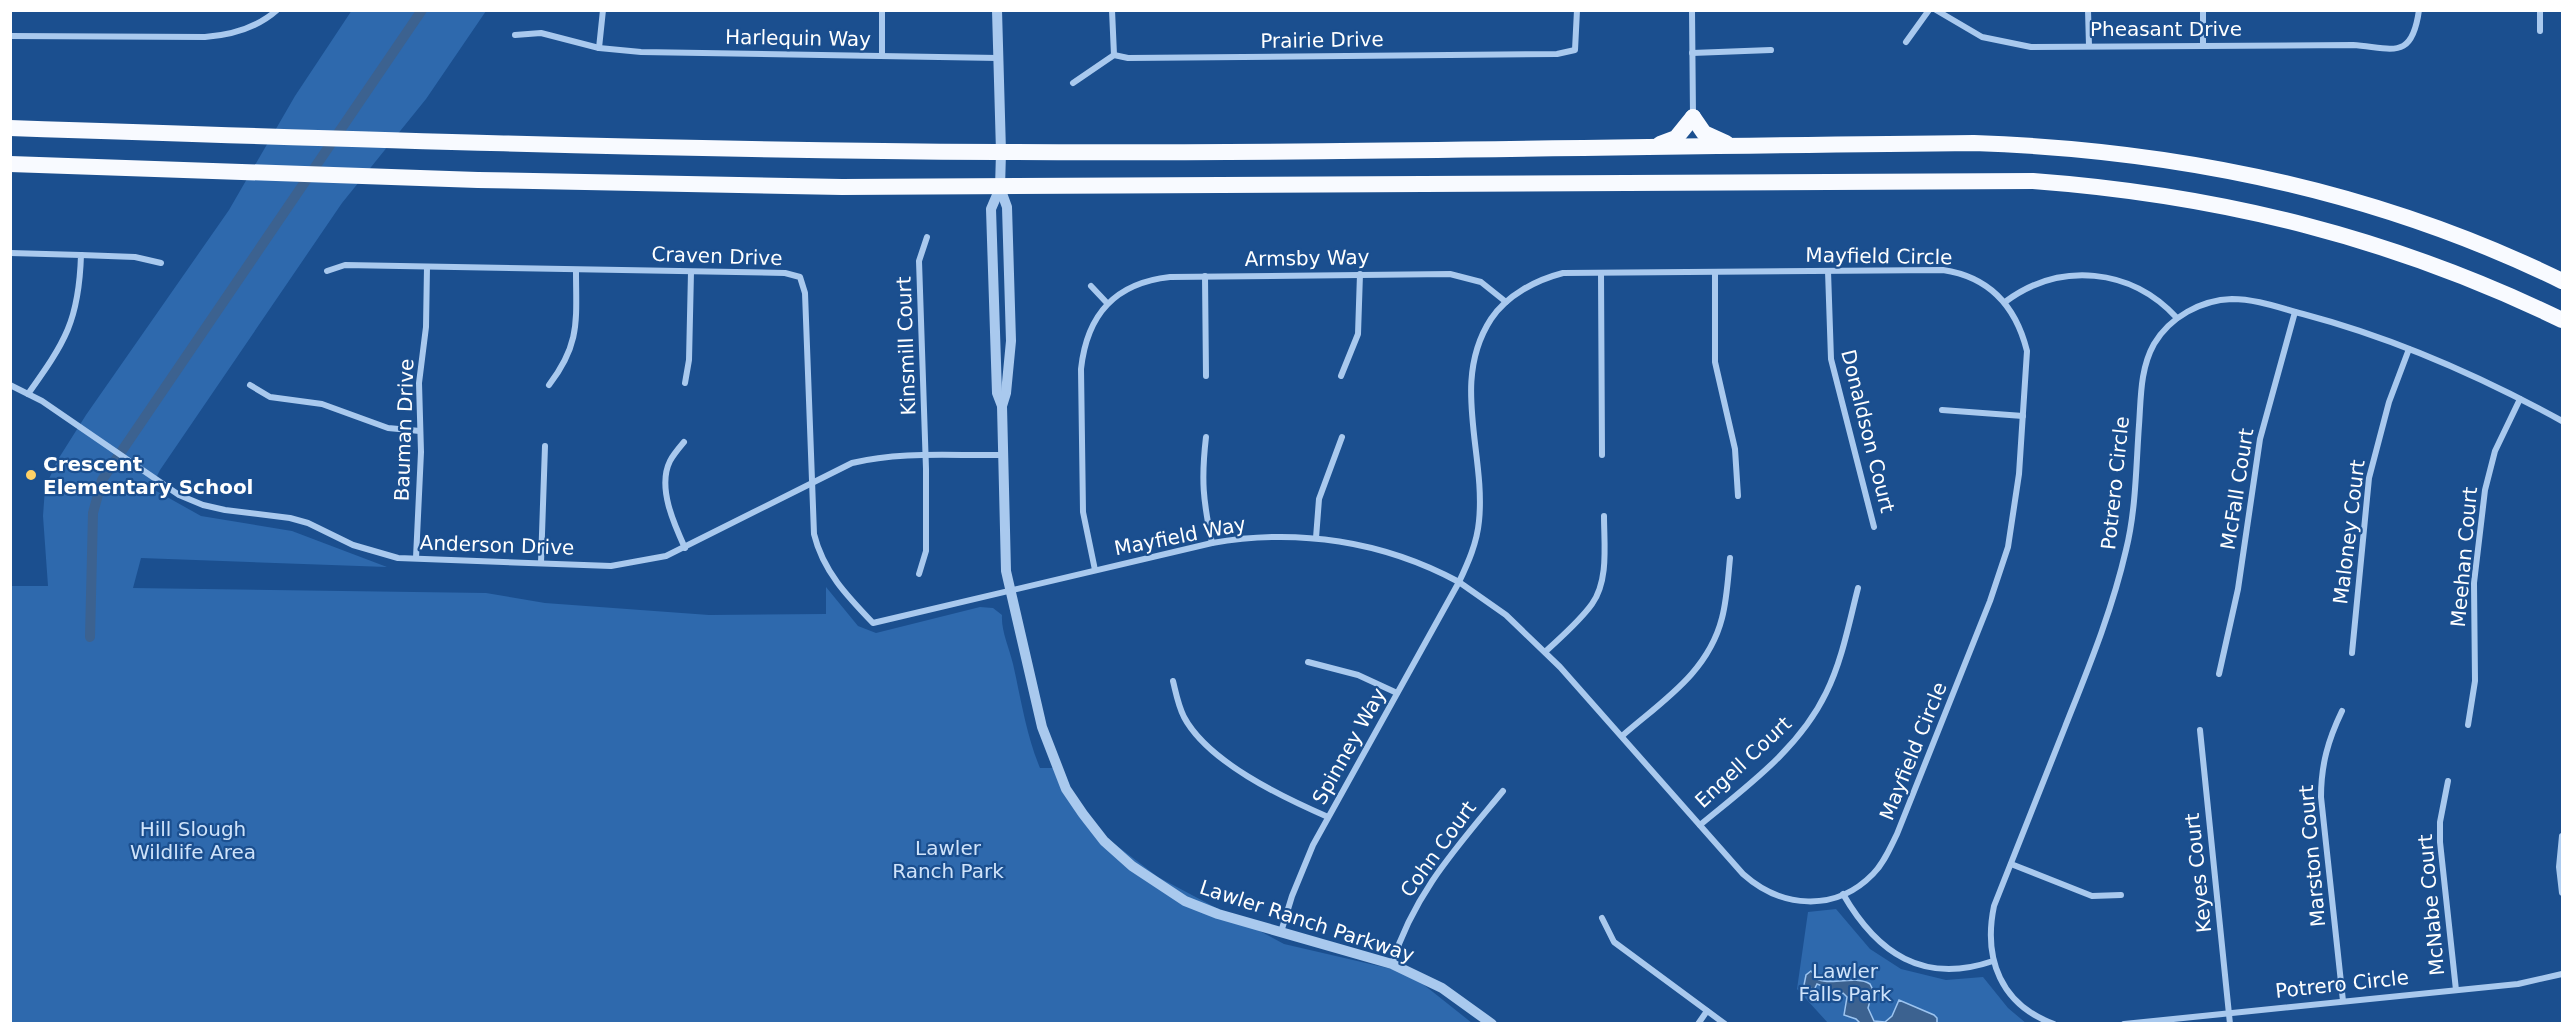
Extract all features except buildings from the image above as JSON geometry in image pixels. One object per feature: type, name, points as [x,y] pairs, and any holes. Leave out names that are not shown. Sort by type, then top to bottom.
[{"type":"highway","points":[[1652,147],[1676,138],[1693,117],[1704,133],[1732,146]]},
{"type":"highway","points":[[10,128],[364,141],[690,149],[1001,152],[1995,144],[2092,150],[2186,162],[2314,189],[2383,209],[2492,249],[2562,281]]},
{"type":"highway","points":[[10,164],[342,176],[736,186],[1000,188],[1962,179],[2088,185],[2180,197],[2305,224],[2423,261],[2479,282],[2562,320]]},
{"type":"street","points":[[10,36],[206,37],[227,35],[250,27],[277,10]]},
{"type":"street","points":[[599,48],[603,10]]},
{"type":"street","points":[[882,10],[882,56]]},
{"type":"street","name":"Lawler Ranch Parkway","points":[[997,10],[1000,188],[991,209],[997,393],[1002,406]]},
{"type":"street","points":[[1073,83],[1114,55],[1112,10]]},
{"type":"street","name":"Prairie Drive","points":[[1114,55],[1128,58],[1557,54],[1575,50],[1577,10]]},
{"type":"street","points":[[1692,10],[1693,117]]},
{"type":"street","points":[[1906,42],[1929,10]]},
{"type":"street","name":"Pheasant Drive","points":[[1936,10],[1982,37],[2005,44],[2031,47],[2353,45],[2394,51],[2404,47],[2416,29],[2419,10]]},
{"type":"street","points":[[2088,10],[2089,46]]},
{"type":"street","points":[[2203,10],[2203,45]]},
{"type":"street","points":[[2540,10],[2540,31]]},
{"type":"street","name":"Harlequin Way","points":[[515,35],[541,33],[599,48],[641,52],[998,58]]},
{"type":"street","points":[[1692,52],[1771,50]]},
{"type":"street","name":"Lawler Ranch Parkway","points":[[1000,188],[1007,207],[1011,341],[1006,393],[1002,406],[1004,540],[1011,590],[1042,727],[1066,789],[1104,841],[1157,885],[1185,901],[1218,914],[1392,964],[1442,988],[1492,1023]]},
{"type":"street","name":"Kinsmill Court","points":[[919,574],[926,551],[926,454],[919,261],[927,237]]},
{"type":"street","points":[[10,253],[135,257],[161,263]]},
{"type":"street","points":[[28,394],[65,338],[74,319],[81,255]]},
{"type":"street","name":"Craven Drive","points":[[327,271],[345,265],[785,273],[800,277],[805,293],[812,482]]},
{"type":"street","name":"Bauman Drive","points":[[416,558],[420,431],[419,383],[426,327],[427,267]]},
{"type":"street","name":"Mayfield Circle","points":[[1930,269],[1957,272],[1976,279],[2005,302],[2022,332],[2027,351],[2013,523],[1990,602],[1898,834],[1886,858],[1873,874],[1843,894],[1808,902],[1773,895],[1743,874],[1545,652],[1506,615],[1459,582],[1468,564],[1479,522],[1470,397],[1472,361],[1484,330],[1506,302],[1549,277],[1563,273],[1828,271],[1930,269]]},
{"type":"street","points":[[549,385],[563,366],[572,348],[576,329],[576,270]]},
{"type":"street","name":"Donaldson Court","points":[[1828,271],[1831,359],[1874,527]]},
{"type":"street","points":[[685,383],[689,360],[691,272]]},
{"type":"street","points":[[1715,272],[1715,362],[1735,449],[1738,496]]},
{"type":"street","points":[[1601,273],[1602,455]]},
{"type":"street","points":[[1341,376],[1359,334],[1360,274]]},
{"type":"street","name":"Armsby Way","points":[[1095,570],[1083,512],[1081,369],[1087,334],[1107,303],[1120,293],[1152,279],[1205,276],[1458,275],[1481,282],[1506,302]]},
{"type":"street","points":[[2005,302],[2036,284],[2059,277],[2096,275],[2114,278],[2143,290],[2166,306],[2176,318]]},
{"type":"street","points":[[1205,276],[1206,376]]},
{"type":"street","points":[[1091,286],[1107,303]]},
{"type":"street","name":"Potrero Circle","points":[[2054,1023],[2038,1018],[2021,1005],[2007,989],[1993,961],[1990,924],[1994,906],[2110,608],[2127,546],[2142,382],[2147,360],[2155,342],[2176,318],[2212,302],[2230,299],[2249,300],[2295,312],[2409,349],[2520,399],[2562,422]]},
{"type":"street","name":"McFall Court","points":[[2219,674],[2238,588],[2260,439],[2295,312]]},
{"type":"street","name":"Maloney Court","points":[[2352,653],[2369,478],[2389,402],[2409,349]]},
{"type":"street","name":"Anderson Drive","points":[[10,385],[28,394],[151,478],[202,505],[290,518],[377,554],[416,558],[611,566],[641,562],[685,548],[852,463],[879,456],[1002,455]]},
{"type":"street","points":[[250,385],[270,397],[322,404],[388,428],[420,431]]},
{"type":"street","name":"Meehan Court","points":[[2468,725],[2475,681],[2474,583],[2485,490],[2495,451],[2520,399]]},
{"type":"street","points":[[1942,410],[2023,417]]},
{"type":"street","points":[[1206,437],[1201,474],[1212,543]]},
{"type":"street","points":[[1316,538],[1319,499],[1342,437]]},
{"type":"street","points":[[684,442],[670,461],[666,475],[672,514],[685,548]]},
{"type":"street","points":[[541,563],[545,446]]},
{"type":"street","name":"Mayfield Way","points":[[812,482],[814,534],[819,554],[828,570],[873,623],[1212,543],[1266,537],[1316,538],[1387,552],[1459,582]]},
{"type":"street","points":[[1545,652],[1593,603],[1601,581],[1604,562],[1604,516]]},
{"type":"street","points":[[1622,736],[1690,678],[1709,652],[1723,617],[1730,558]]},
{"type":"street","name":"Spinney Way","points":[[1281,932],[1301,872],[1328,818],[1459,582]]},
{"type":"street","name":"Engell Court","points":[[1700,825],[1781,755],[1813,717],[1834,673],[1858,588]]},
{"type":"street","points":[[1308,662],[1359,675],[1397,693]]},
{"type":"street","points":[[1173,681],[1184,718],[1212,752],[1269,787],[1328,818]]},
{"type":"street","name":"Marston Court","points":[[2342,711],[2331,733],[2321,774],[2321,797],[2343,1001]]},
{"type":"street","name":"Keyes Court","points":[[2200,730],[2230,1023]]},
{"type":"street","name":"McNabe Court","points":[[2448,781],[2440,822],[2440,842],[2456,990]]},
{"type":"street","name":"Cohn Court","points":[[1392,964],[1412,911],[1424,890],[1503,791]]},
{"type":"street","points":[[2562,836],[2559,867],[2562,893]]},
{"type":"street","points":[[2010,864],[2092,896],[2121,895]]},
{"type":"street","points":[[1843,894],[1865,929],[1882,946],[1900,957],[1939,968],[1962,968],[1993,961]]},
{"type":"street","points":[[1602,918],[1614,942],[1725,1023]]},
{"type":"street","name":"Potrero Circle","points":[[2124,1023],[2518,984],[2562,974]]},
{"type":"street","points":[[1698,1023],[1707,1011]]},
{"type":"green space","points":[[352,10],[486,11],[426,99],[342,203],[160,470],[151,488],[201,516],[292,531],[387,567],[141,558],[133,588],[486,593],[545,603],[709,615],[826,614],[826,587],[858,626],[876,633],[980,607],[993,608],[1002,615],[1004,633],[1027,729],[1040,768],[1062,768],[1079,817],[1158,877],[1284,944],[1409,973],[1472,1023],[11,1024],[11,586],[48,586],[43,516],[45,488],[57,461],[86,415],[229,210],[295,96]]},
{"type":"green space","name":"Lawler Falls Park","points":[[1836,909],[1870,949],[1901,969],[1946,980],[1983,977],[2008,1008],[2027,1024],[1828,1023],[1797,989],[1808,912]]},
{"type":"shaded area","points":[[1811,971],[1817,979],[1822,981],[1857,980],[1870,984],[1873,990],[1868,1008],[1874,1021],[1885,1022],[1892,1016],[1899,1000],[1934,1015],[1937,1023],[1860,1023],[1844,1015],[1847,997],[1843,993],[1832,997],[1825,987],[1817,984],[1814,990],[1804,985],[1806,975]]},
{"type":"waterway","points":[[90,637],[93,513],[102,480],[422,10]]},
{"type":"place","name":"Crescent Elementary School","points":[[31,475]]},
{"type":"park label","name":"Hill Slough Wildlife Area","points":[[193,840]]},
{"type":"park label","name":"Lawler Ranch Park","points":[[948,860]]}]
